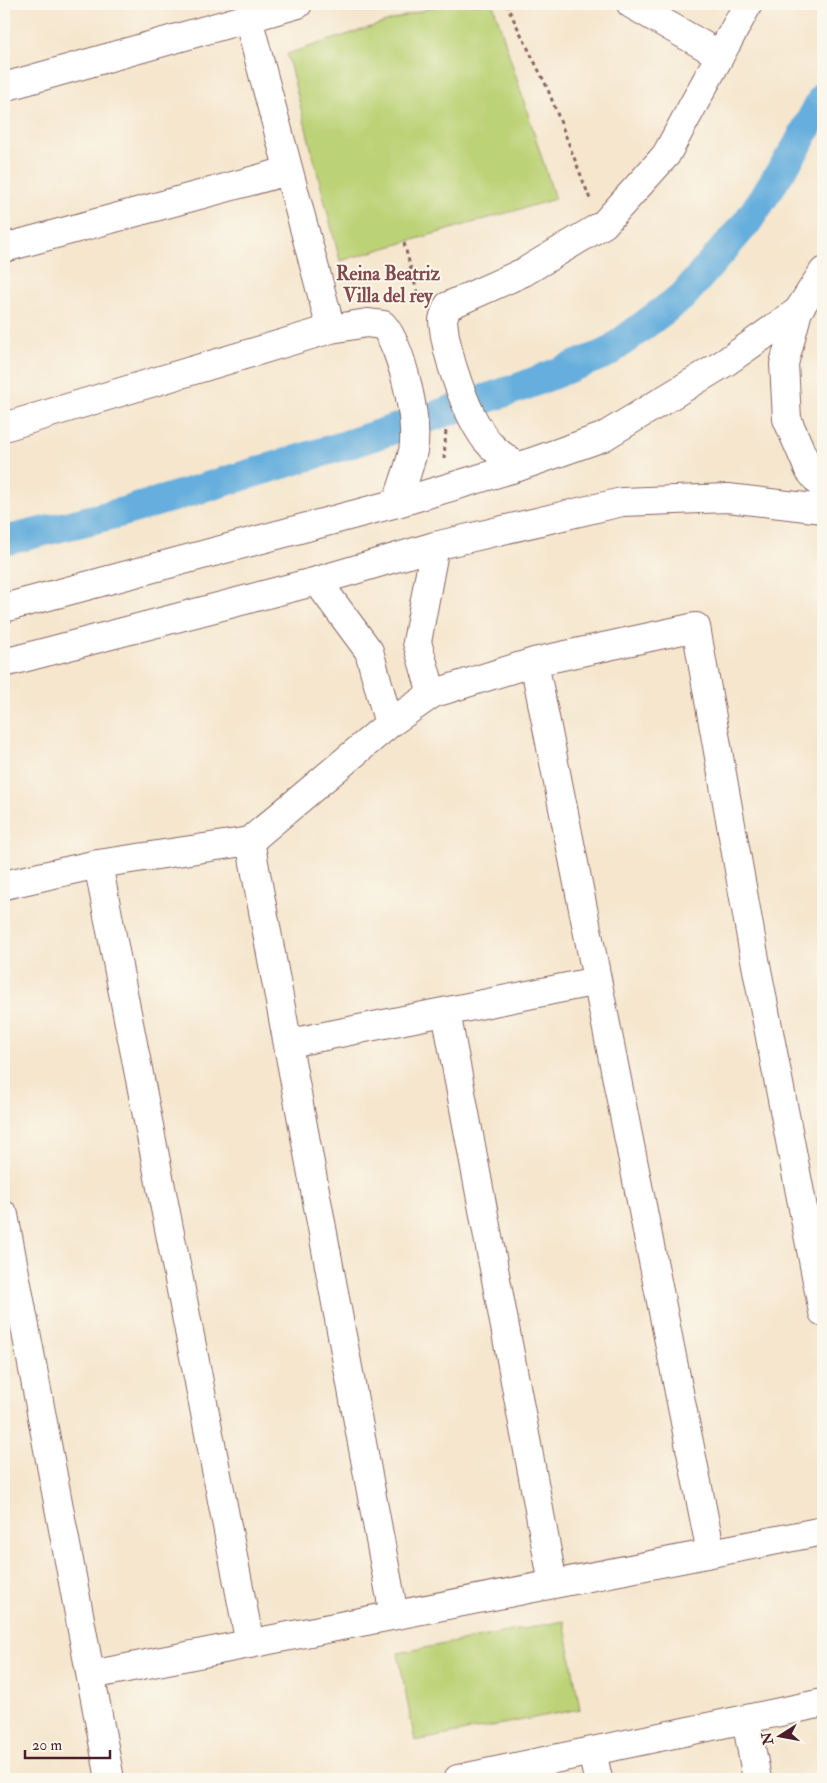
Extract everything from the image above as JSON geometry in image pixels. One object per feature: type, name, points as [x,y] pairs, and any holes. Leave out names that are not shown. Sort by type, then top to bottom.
[{"type":"street","points":[[4,87],[298,4]]},
{"type":"street","points":[[631,4],[720,55]]},
{"type":"street","points":[[518,467],[498,454],[485,438],[469,410],[452,363],[443,318],[448,306],[524,272],[604,224],[666,155],[748,4]]},
{"type":"street","points":[[248,18],[331,329]]},
{"type":"street","points":[[4,248],[288,171]]},
{"type":"street","points":[[823,272],[798,311],[784,364],[788,419],[809,470],[823,487]]},
{"type":"street","points":[[4,608],[397,503],[518,467],[603,437],[726,362],[798,311]]},
{"type":"street","points":[[4,427],[331,329],[367,324],[383,325],[391,334],[403,365],[413,427],[413,450],[397,503]]},
{"type":"street","points":[[4,664],[317,580],[435,546],[622,502],[728,498],[823,509]]},
{"type":"street","points":[[432,694],[417,642],[435,546]]},
{"type":"street","points":[[317,580],[369,651],[389,724]]},
{"type":"street","points":[[4,885],[98,864],[250,841],[389,724],[432,694],[534,662],[696,627],[753,949],[823,1312]]},
{"type":"street","points":[[534,662],[711,1553]]},
{"type":"street","points":[[250,841],[290,1043],[394,1615]]},
{"type":"street","points":[[98,864],[250,1644]]},
{"type":"street","points":[[290,1043],[597,981]]},
{"type":"street","points":[[446,1012],[553,1584]]},
{"type":"street","points":[[4,1215],[110,1779]]},
{"type":"street","points":[[91,1675],[823,1531]]},
{"type":"street","points":[[458,1779],[823,1703]]},
{"type":"street","points":[[746,1719],[757,1779]]},
{"type":"street","points":[[592,1751],[598,1779]]},
{"type":"path","points":[[506,4],[547,87],[593,208]]},
{"type":"path","points":[[443,489],[446,422]]},
{"type":"green space","points":[[442,4],[493,4],[555,199],[340,261],[287,54]]},
{"type":"green space","points":[[564,1621],[580,1709],[415,1741],[398,1653]]},
{"type":"waterway","points":[[4,541],[123,512],[346,445],[521,387],[607,353],[683,296],[748,221],[796,148],[823,97]]},
{"type":"district","name":"Reina Beatriz Villa del rey","points":[[388,284]]}]
